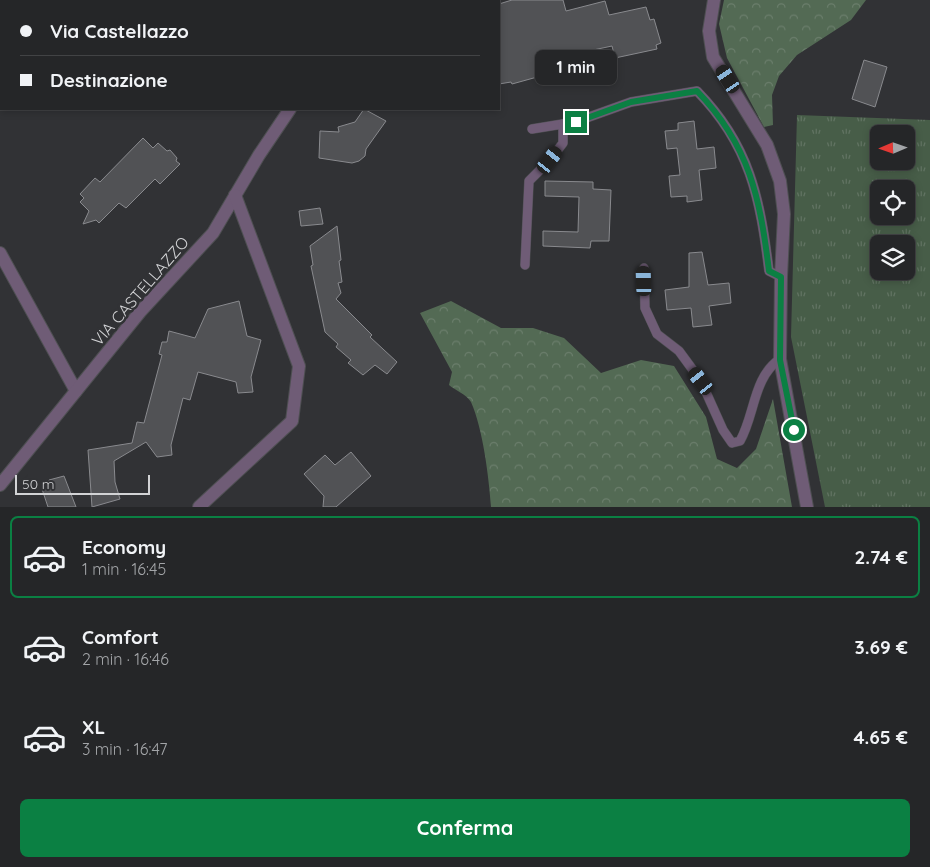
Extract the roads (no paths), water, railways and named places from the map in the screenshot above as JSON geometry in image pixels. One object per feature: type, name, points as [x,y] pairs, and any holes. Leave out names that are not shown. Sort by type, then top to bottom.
[{"type":"street","points":[[714,0],[709,32],[713,57],[767,145],[780,181],[784,214],[780,360],[808,507]]},
{"type":"street","name":"VIA CASTELLAZZO","points":[[0,484],[140,312],[213,233],[289,110]]},
{"type":"street","points":[[200,507],[292,421],[299,366],[235,195]]},
{"type":"street","points":[[0,252],[76,391]]},
{"type":"lane","points":[[532,129],[576,122],[631,102],[697,91],[736,140],[753,178],[769,271],[781,277]]},
{"type":"lane","points":[[525,265],[529,181],[550,160],[563,143],[563,124]]},
{"type":"lane","points":[[644,268],[646,308],[657,334],[678,351],[701,381],[722,430],[732,443],[740,441],[746,429],[755,395],[770,366],[780,360]]}]
